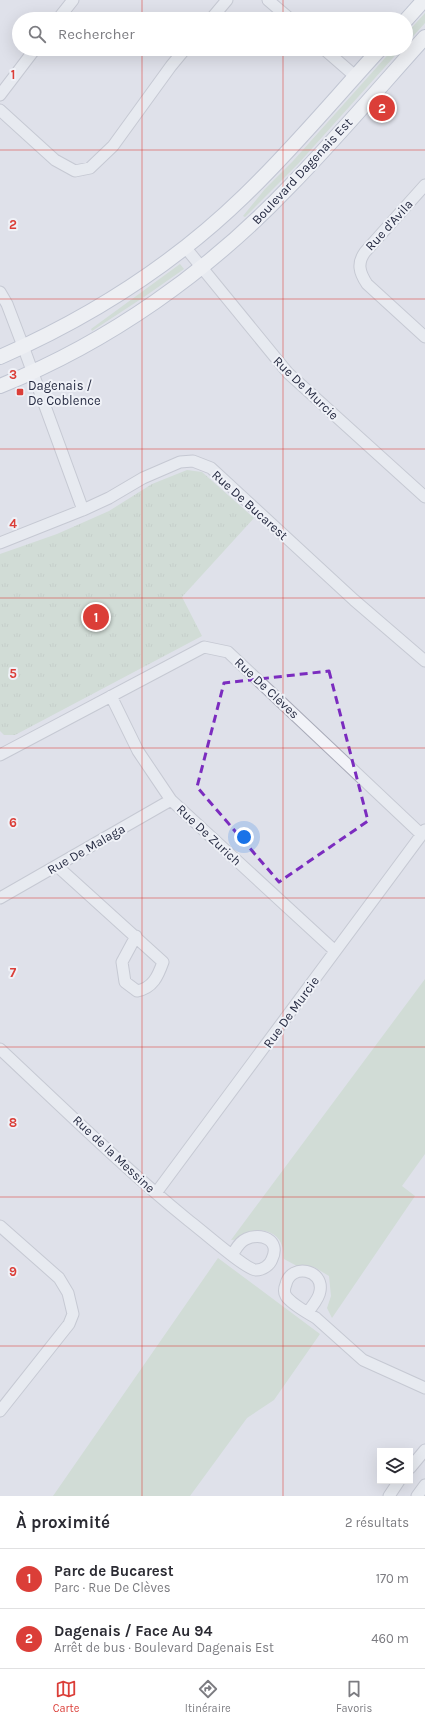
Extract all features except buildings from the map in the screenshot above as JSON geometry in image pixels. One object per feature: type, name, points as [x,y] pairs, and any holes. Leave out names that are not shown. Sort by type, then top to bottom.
[{"type":"main road","points":[[413,12],[424,0]]},
{"type":"main road","name":"Boulevard Dagenais Est","points":[[413,50],[425,37]]},
{"type":"main road","name":"Boulevard Dagenais Est","points":[[0,357],[74,322],[106,303],[155,270],[185,247],[252,188],[374,56]]},
{"type":"main road","name":"Boulevard Dagenais Est","points":[[0,386],[33,373],[117,327],[202,267],[246,229],[290,187],[408,56]]},
{"type":"street","points":[[64,12],[73,0]]},
{"type":"street","points":[[217,12],[227,0]]},
{"type":"street","points":[[268,0],[282,12]]},
{"type":"street","points":[[0,95],[30,56]]},
{"type":"street","points":[[0,110],[55,160],[75,171],[90,168],[113,146],[179,56]]},
{"type":"street","points":[[332,56],[355,76]]},
{"type":"street","name":"Rue d'Avila","points":[[425,185],[365,252],[361,257],[359,265],[361,275],[366,284],[425,337]]},
{"type":"street","name":"Rue De Murcie","points":[[185,247],[288,373],[425,497]]},
{"type":"street","points":[[0,292],[7,304],[23,346],[83,510]]},
{"type":"street","name":"Rue De Bucarest","points":[[0,543],[83,510],[109,498],[143,478],[180,462],[193,461],[211,468],[354,600],[425,661]]},
{"type":"street","name":"Rue De Clèves","points":[[1,753],[204,647],[228,652],[424,832]]},
{"type":"street","name":"Rue De Zurich","points":[[111,696],[138,751],[171,800],[336,951]]},
{"type":"street","name":"Rue De Malaga","points":[[0,898],[171,800]]},
{"type":"street","name":"Rue De Murcie","points":[[156,1193],[424,832]]},
{"type":"street","points":[[57,866],[136,936],[163,962],[157,979],[145,990],[137,991],[125,982],[122,962],[136,936]]},
{"type":"street","name":"Rue de la Messine","points":[[0,1049],[156,1193],[232,1254]]},
{"type":"street","points":[[0,1226],[59,1278],[68,1293],[73,1314],[69,1324],[0,1411]]},
{"type":"street","points":[[308,1312],[363,1360],[425,1388]]},
{"type":"street","points":[[413,1464],[425,1450]]},
{"type":"street","points":[[389,1496],[398,1484]]},
{"type":"street","points":[[417,1496],[425,1485]]},
{"type":"highlighted area","points":[[329,671],[368,821],[279,882],[197,787],[224,683]]},
{"type":"green space","points":[[425,13],[425,23],[413,36],[413,26]]},
{"type":"green space","points":[[387,56],[395,56],[298,164],[245,217],[243,216],[265,189],[293,161]]},
{"type":"green space","points":[[180,264],[184,269],[92,331],[91,329]]},
{"type":"green space","points":[[187,470],[202,472],[254,518],[182,597],[202,636],[15,735],[4,735],[0,731],[0,554],[57,534],[109,511],[152,484]]},
{"type":"green space","points":[[425,979],[425,1154],[402,1186],[415,1196],[332,1318],[327,1308],[331,1296],[329,1276],[314,1267],[297,1266],[284,1259],[283,1249],[278,1238],[265,1231],[260,1230],[251,1232],[231,1240]]},
{"type":"green space","points":[[218,1258],[320,1334],[274,1400],[247,1418],[190,1496],[53,1496]]},
{"type":"place","name":"Dagenais / Face Au 94","points":[[382,108]]},
{"type":"place","name":"Dagenais / De Coblence","points":[[20,392]]},
{"type":"place","name":"Parc de Bucarest","points":[[96,617]]}]
